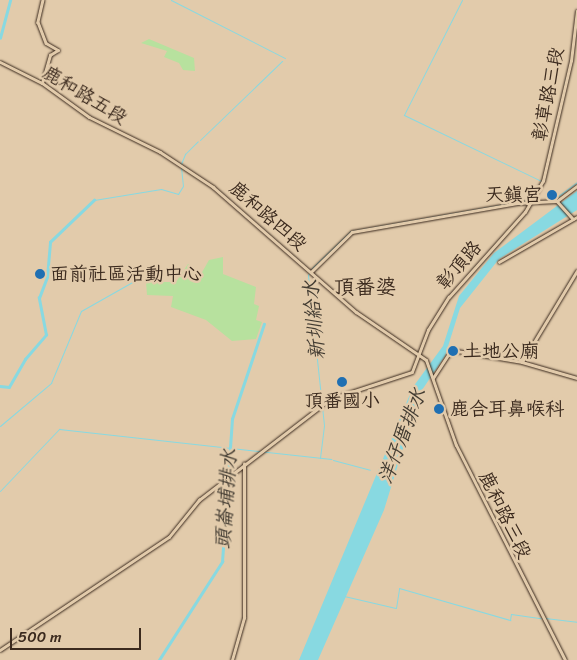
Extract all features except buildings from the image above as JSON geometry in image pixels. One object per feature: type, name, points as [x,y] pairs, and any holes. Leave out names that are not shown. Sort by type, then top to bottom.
[{"type":"main road","name":"鹿和路五段","points":[[0,62],[42,83],[88,117],[160,152],[181,167]]},
{"type":"main road","name":"鹿和路四段","points":[[181,167],[226,196],[356,312],[428,363]]},
{"type":"main road","name":"鹿和路三段","points":[[428,363],[464,463],[565,660]]},
{"type":"street","points":[[42,83],[50,55],[58,50],[46,43],[38,22],[43,0]]},
{"type":"street","name":"彰草路三段","points":[[543,181],[568,76],[577,11]]},
{"type":"street","name":"彰頂路","points":[[0,650],[169,537],[199,500],[244,463],[323,404],[337,395],[406,376],[420,356],[428,330],[449,297],[533,200],[543,181]]},
{"type":"street","points":[[311,272],[352,232],[533,200],[557,201],[577,186]]},
{"type":"street","points":[[557,201],[574,219]]},
{"type":"street","points":[[499,262],[577,216]]},
{"type":"street","points":[[522,362],[577,271]]},
{"type":"street","points":[[432,378],[448,355],[457,351],[522,362],[577,378]]},
{"type":"street","points":[[232,660],[244,618],[244,463]]},
{"type":"green space","points":[[149,39],[194,58],[195,71],[183,70],[179,63],[164,57],[167,51],[141,43]]},
{"type":"green space","points":[[223,257],[223,274],[256,287],[254,304],[259,306],[256,320],[262,322],[256,339],[232,341],[206,320],[171,307],[173,296],[147,295],[146,282],[176,282],[188,264],[194,269],[197,281],[209,260]]},
{"type":"water","name":"洋仔厝排水","points":[[577,191],[577,210],[499,259],[460,308],[445,356],[420,393],[384,510],[318,660],[299,660],[413,387],[443,346],[459,296],[494,253]]},
{"type":"waterway","points":[[0,38],[10,0]]},
{"type":"waterway","points":[[171,0],[285,58]]},
{"type":"waterway","points":[[462,0],[404,115],[541,181]]},
{"type":"waterway","points":[[200,140],[282,61]]},
{"type":"waterway","points":[[564,86],[566,77]]},
{"type":"waterway","points":[[181,164],[185,154],[198,141]]},
{"type":"waterway","points":[[94,200],[161,189],[178,194],[183,186],[181,168]]},
{"type":"waterway","points":[[557,197],[577,182]]},
{"type":"waterway","points":[[0,386],[9,387],[25,359],[46,335],[39,298],[47,277],[50,242],[94,200]]},
{"type":"waterway","name":"新圳給水","points":[[320,458],[324,425],[308,275],[313,267],[351,231],[529,200]]},
{"type":"waterway","points":[[0,426],[51,383],[81,311],[134,281]]},
{"type":"waterway","name":"頭崙埔排水","points":[[159,660],[222,562],[232,419],[264,324]]},
{"type":"waterway","points":[[0,491],[59,429],[331,459]]},
{"type":"waterway","name":"洋仔厝排水","points":[[333,460],[370,470]]},
{"type":"waterway","points":[[344,596],[396,608],[399,588],[510,620],[511,614],[541,618]]},
{"type":"waterway","points":[[545,618],[577,622]]},
{"type":"place","name":"天鎮宮","points":[[552,195]]},
{"type":"place","name":"面前社區活動中心","points":[[40,274]]},
{"type":"place","name":"土地公廟","points":[[453,351]]},
{"type":"place","name":"頂番國小","points":[[342,382]]},
{"type":"place","name":"鹿合耳鼻喉科","points":[[439,409]]},
{"type":"district","name":"頂番婆","points":[[365,287]]}]
